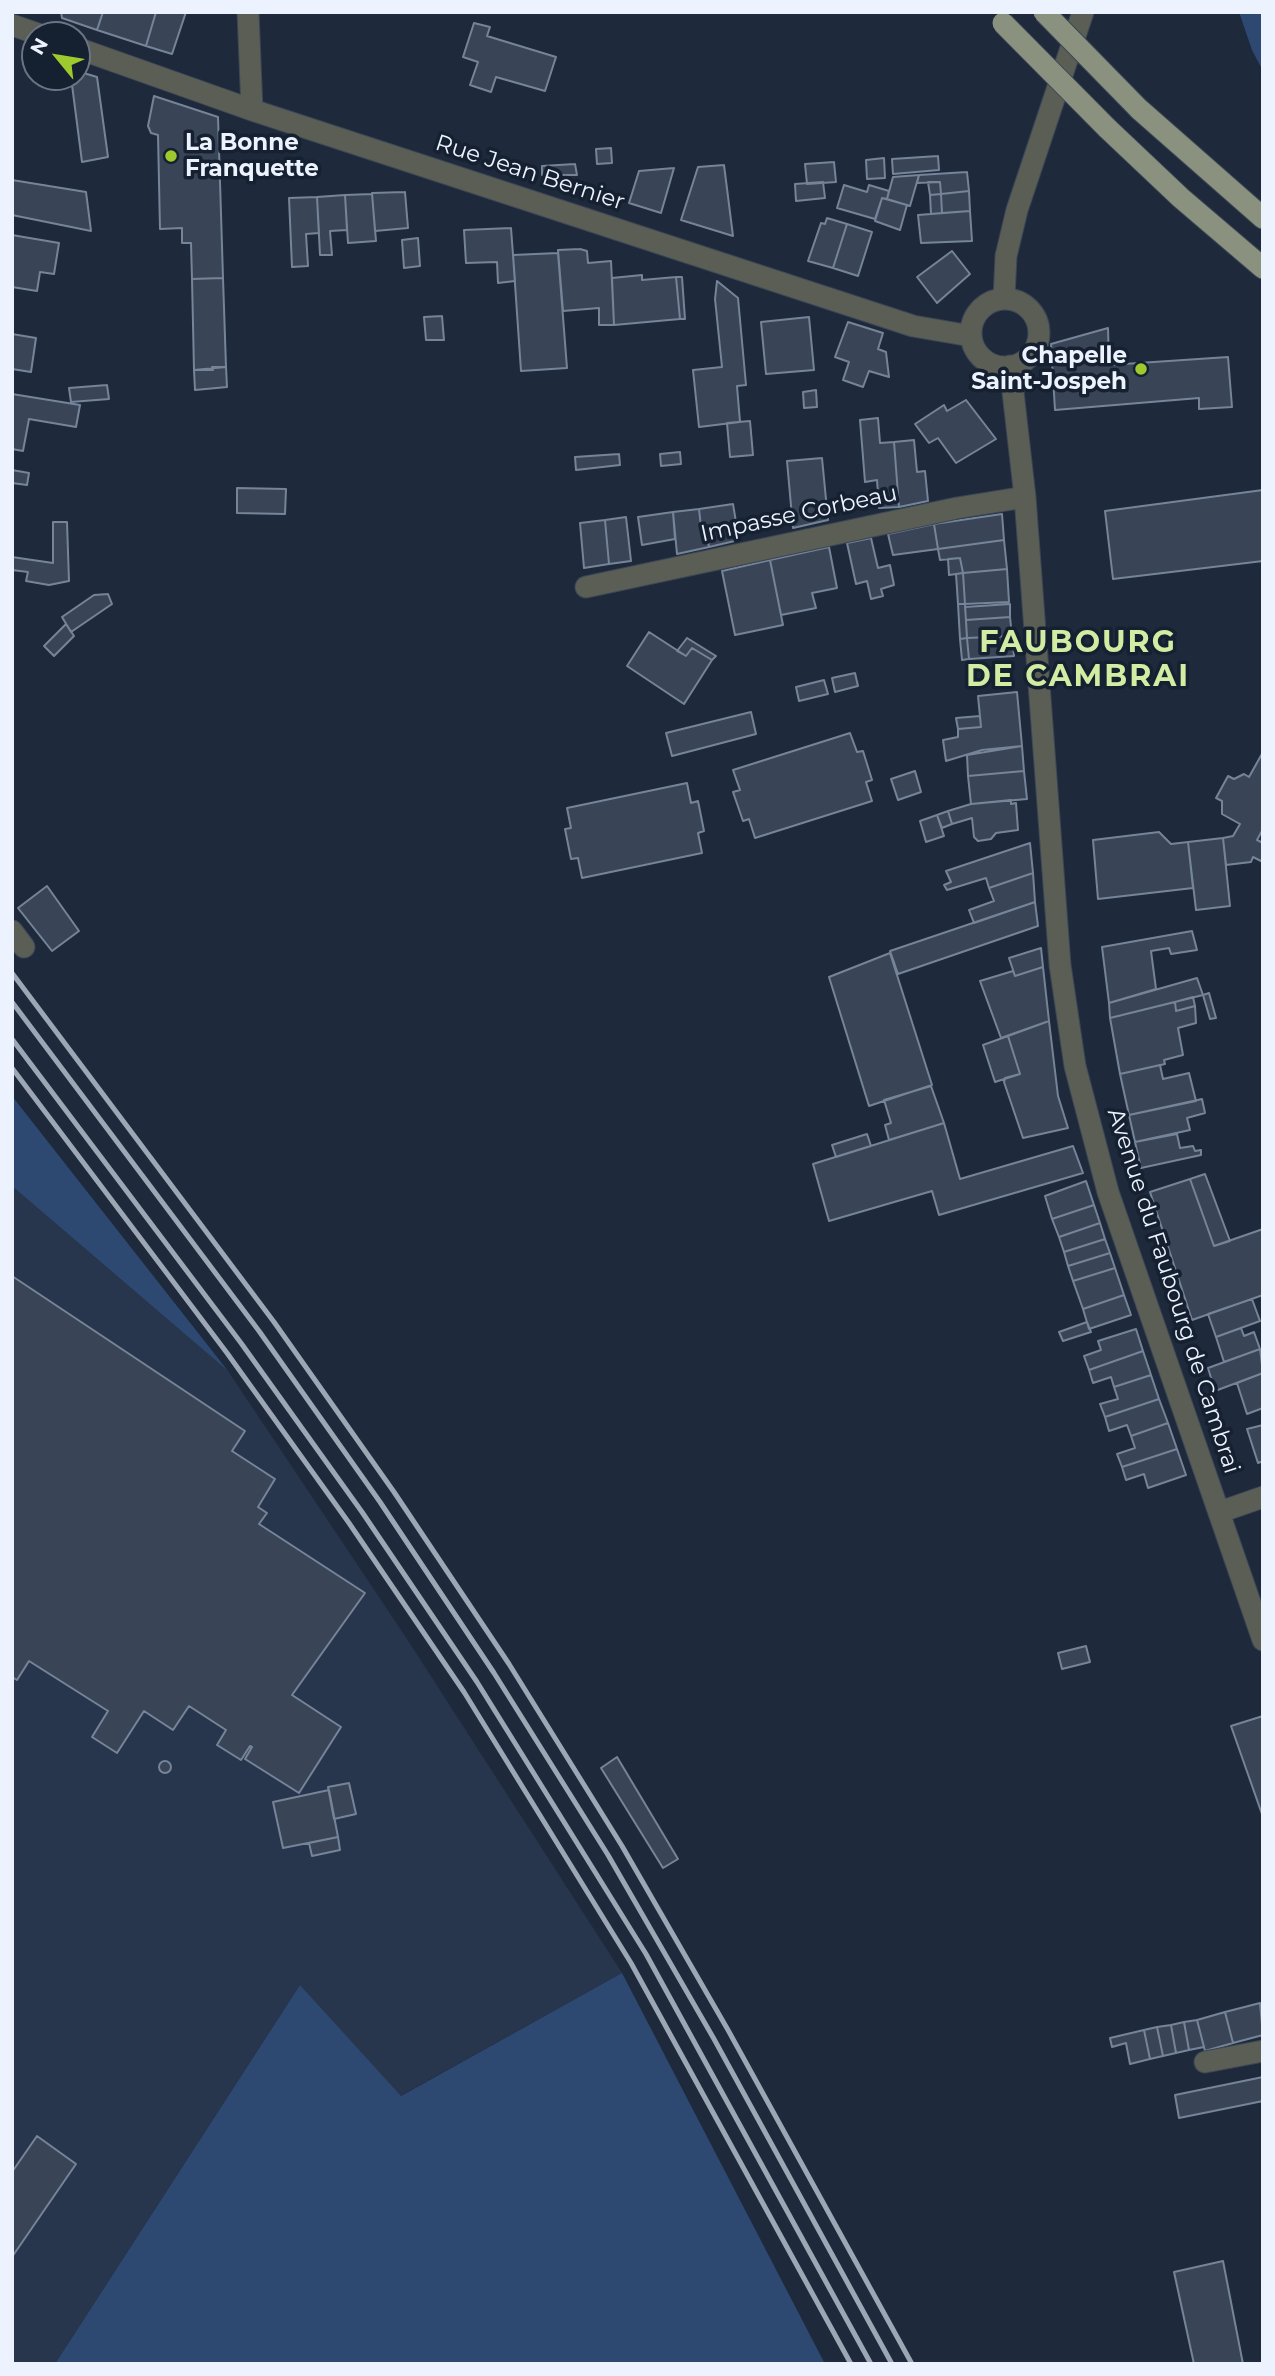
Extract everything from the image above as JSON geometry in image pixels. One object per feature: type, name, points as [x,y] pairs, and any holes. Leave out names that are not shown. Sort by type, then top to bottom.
[{"type":"main road","points":[[1044,12],[1139,109],[1263,219]]},
{"type":"main road","points":[[998,17],[1107,128],[1181,198],[1263,268]]},
{"type":"street","points":[[248,12],[252,110]]},
{"type":"street","points":[[1004,299],[1006,256],[1017,210],[1083,12]]},
{"type":"street","name":"Rue Jean Bernier","points":[[91,53],[252,110],[913,326],[971,336]]},
{"type":"street","points":[[1004,299],[1027,308],[1038,330],[1031,354],[1024,361],[1010,366],[986,361],[976,351],[971,336],[978,313],[990,303],[1004,299]]},
{"type":"street","name":"Avenue du Faubourg de Cambrai","points":[[1010,366],[1025,497],[1060,965],[1075,1066],[1108,1192],[1263,1640]]},
{"type":"street","name":"Impasse Corbeau","points":[[586,587],[957,508],[1025,497]]},
{"type":"street","points":[[1220,1512],[1263,1497]]},
{"type":"street","points":[[1205,2062],[1263,2051]]},
{"type":"shaded area","points":[[1239,12],[1263,12],[1263,71],[1252,50]]},
{"type":"shaded area","points":[[12,1096],[63,1161],[228,1371],[12,1186]]},
{"type":"shaded area","points":[[12,1186],[228,1371],[407,1639],[622,1973],[400,2096],[300,1985],[55,2364],[12,2364]]},
{"type":"shaded area","points":[[622,1973],[825,2364],[55,2364],[300,1985],[401,2096]]},
{"type":"building","points":[[61,12],[103,12],[97,30],[91,28],[91,21],[62,18]]},
{"type":"building","points":[[103,12],[156,12],[146,46],[97,30]]},
{"type":"building","points":[[156,12],[186,12],[172,54],[146,46]]},
{"type":"building","points":[[474,23],[490,27],[487,36],[556,57],[545,91],[496,77],[491,92],[470,85],[478,62],[463,57]]},
{"type":"building","points":[[91,75],[97,77],[108,157],[82,162],[73,91],[91,91]]},
{"type":"building","points":[[154,96],[218,117],[223,278],[192,279],[191,243],[182,243],[182,228],[160,229],[158,135],[151,133],[148,126]]},
{"type":"building","points":[[611,148],[612,163],[597,164],[596,149]]},
{"type":"building","points":[[938,156],[939,170],[893,174],[892,159]]},
{"type":"building","points":[[884,158],[885,178],[867,179],[866,160]]},
{"type":"building","points":[[834,162],[836,182],[807,184],[805,164]]},
{"type":"building","points":[[575,164],[577,175],[542,175],[542,166]]},
{"type":"building","points":[[724,165],[733,236],[681,220],[698,167]]},
{"type":"building","points":[[674,168],[661,213],[629,203],[639,171]]},
{"type":"building","points":[[967,172],[969,191],[941,194],[940,182],[917,183],[919,175]]},
{"type":"building","points":[[919,175],[910,206],[887,199],[893,177]]},
{"type":"building","points":[[12,180],[86,192],[91,231],[12,215]]},
{"type":"building","points":[[823,182],[825,198],[796,201],[795,184]]},
{"type":"building","points":[[928,182],[940,182],[941,194],[930,195]]},
{"type":"building","points":[[844,185],[867,192],[869,185],[889,191],[887,199],[882,198],[875,219],[837,208]]},
{"type":"building","points":[[969,191],[970,211],[942,213],[941,194]]},
{"type":"building","points":[[405,192],[408,228],[375,231],[372,193]]},
{"type":"building","points":[[372,194],[376,241],[348,243],[345,195]]},
{"type":"building","points":[[941,194],[942,213],[931,214],[930,195]]},
{"type":"building","points":[[345,195],[347,230],[330,231],[332,255],[320,255],[317,197]]},
{"type":"building","points":[[317,197],[319,233],[306,234],[308,266],[292,267],[289,198]]},
{"type":"building","points":[[882,198],[907,205],[900,230],[875,221]]},
{"type":"building","points":[[970,211],[972,241],[921,243],[918,215]]},
{"type":"building","points":[[827,218],[847,224],[833,268],[808,261],[821,223],[825,224]]},
{"type":"building","points":[[847,224],[872,232],[858,276],[833,268]]},
{"type":"building","points":[[511,228],[515,281],[498,283],[497,262],[466,263],[464,230]]},
{"type":"building","points":[[12,235],[59,243],[54,274],[40,272],[37,291],[12,287]]},
{"type":"building","points":[[418,238],[420,266],[404,268],[402,240]]},
{"type":"building","points":[[558,250],[587,251],[588,263],[611,261],[614,325],[599,325],[599,308],[563,311]]},
{"type":"building","points":[[952,251],[970,274],[937,303],[917,277]]},
{"type":"building","points":[[558,253],[567,368],[521,371],[513,255]]},
{"type":"building","points":[[642,275],[642,280],[676,277],[680,319],[614,325],[612,278]]},
{"type":"building","points":[[676,277],[682,277],[685,319],[680,319]]},
{"type":"building","points":[[223,278],[226,367],[194,370],[192,279]]},
{"type":"building","points":[[717,281],[738,298],[746,385],[737,386],[740,422],[699,427],[693,370],[722,367],[715,299]]},
{"type":"building","points":[[442,316],[444,340],[426,340],[424,317]]},
{"type":"building","points":[[809,317],[814,370],[766,374],[761,322]]},
{"type":"building","points":[[848,322],[883,333],[878,349],[886,352],[889,377],[869,371],[863,387],[843,380],[849,362],[835,357]]},
{"type":"building","name":"Chapelle Saint-Jospeh","points":[[1108,328],[1109,365],[1228,357],[1232,407],[1199,409],[1199,398],[1055,410],[1051,344]]},
{"type":"building","points":[[12,334],[36,338],[31,372],[12,369]]},
{"type":"building","points":[[212,367],[226,367],[227,387],[195,390],[194,370],[213,370]]},
{"type":"building","points":[[107,385],[109,399],[71,402],[69,388]]},
{"type":"building","points":[[816,390],[817,407],[804,408],[803,392]]},
{"type":"building","points":[[12,394],[80,405],[76,427],[29,419],[23,451],[12,449]]},
{"type":"building","points":[[966,400],[996,439],[956,463],[938,438],[929,443],[915,424],[944,405],[947,411]]},
{"type":"building","points":[[878,418],[880,443],[894,442],[899,507],[879,508],[877,480],[865,482],[860,420]]},
{"type":"building","points":[[750,421],[753,455],[730,457],[727,423]]},
{"type":"building","points":[[914,440],[917,472],[925,471],[928,501],[899,507],[894,442]]},
{"type":"building","points":[[680,452],[681,464],[661,466],[660,454]]},
{"type":"building","points":[[619,454],[620,465],[576,470],[575,457]]},
{"type":"building","points":[[822,458],[828,520],[793,528],[787,461]]},
{"type":"building","points":[[12,470],[29,473],[27,485],[12,483]]},
{"type":"building","points":[[237,488],[286,489],[285,514],[237,513]]},
{"type":"building","points":[[1263,490],[1263,561],[1113,579],[1105,511]]},
{"type":"building","points":[[733,504],[739,540],[709,547],[707,535],[702,536],[699,509]]},
{"type":"building","points":[[699,509],[702,536],[707,535],[709,547],[677,554],[673,512]]},
{"type":"building","points":[[673,512],[675,539],[642,545],[638,517]]},
{"type":"building","points":[[1002,514],[1004,540],[938,549],[934,524]]},
{"type":"building","points":[[626,517],[631,561],[609,564],[605,520]]},
{"type":"building","points":[[605,520],[609,564],[584,568],[580,523]]},
{"type":"building","points":[[53,522],[67,522],[69,581],[49,585],[26,581],[28,572],[12,570],[12,557],[53,563]]},
{"type":"building","points":[[934,524],[938,549],[893,555],[888,534]]},
{"type":"building","points":[[871,538],[878,568],[890,565],[894,585],[881,589],[883,596],[871,599],[867,581],[856,584],[847,543]]},
{"type":"building","points":[[1004,540],[1007,569],[963,573],[960,558],[940,560],[938,549]]},
{"type":"building","points":[[829,547],[837,588],[812,593],[816,608],[781,615],[770,560]]},
{"type":"building","points":[[960,558],[963,573],[949,575],[948,559]]},
{"type":"building","points":[[770,560],[783,625],[735,635],[722,571]]},
{"type":"building","points":[[1007,569],[1009,602],[965,604],[963,573]]},
{"type":"building","points":[[963,573],[965,604],[958,604],[956,574]]},
{"type":"building","points":[[108,594],[112,604],[71,632],[62,617],[94,595]]},
{"type":"building","points":[[958,604],[965,604],[967,638],[960,639]]},
{"type":"building","points":[[1010,604],[1010,617],[966,620],[965,607]]},
{"type":"building","points":[[1010,617],[1012,636],[967,638],[966,620]]},
{"type":"building","points":[[66,624],[74,636],[54,656],[44,646]]},
{"type":"building","points":[[649,632],[686,656],[692,648],[712,660],[684,704],[627,666]]},
{"type":"building","points":[[1012,636],[1014,656],[969,659],[967,638]]},
{"type":"building","points":[[687,638],[716,656],[712,660],[692,648],[686,656],[677,651]]},
{"type":"building","points":[[967,638],[969,659],[962,660],[960,639]]},
{"type":"building","points":[[855,673],[858,686],[835,692],[832,678]]},
{"type":"building","points":[[824,680],[828,694],[799,701],[796,687]]},
{"type":"building","points":[[1017,692],[1022,746],[982,750],[946,761],[943,740],[958,737],[958,729],[981,727],[978,696]]},
{"type":"building","points":[[751,712],[756,734],[672,756],[666,733]]},
{"type":"building","points":[[980,716],[981,727],[958,729],[956,718]]},
{"type":"building","points":[[850,733],[857,752],[863,751],[872,780],[866,782],[872,801],[755,838],[749,819],[743,821],[733,792],[740,790],[733,770]]},
{"type":"building","points":[[1022,746],[1024,771],[968,776],[967,755]]},
{"type":"building","points":[[1263,752],[1263,829],[1257,840],[1263,843],[1263,862],[1253,857],[1251,862],[1226,865],[1223,838],[1233,836],[1240,824],[1222,814],[1222,801],[1216,798],[1228,776],[1234,779],[1244,774],[1249,777]]},
{"type":"building","points":[[915,771],[921,792],[898,800],[891,779]]},
{"type":"building","points":[[1024,771],[1027,799],[971,804],[968,776]]},
{"type":"building","points":[[687,783],[691,803],[698,801],[704,831],[698,833],[702,853],[582,878],[578,858],[571,859],[565,829],[571,828],[567,808]]},
{"type":"building","points":[[1011,800],[1011,804],[1016,803],[1018,830],[996,833],[991,839],[978,841],[974,837],[972,818],[952,824],[948,811],[971,804]]},
{"type":"building","points":[[948,811],[952,824],[942,828],[937,815]]},
{"type":"building","points":[[937,815],[944,836],[926,842],[920,821]]},
{"type":"building","points":[[1159,832],[1171,844],[1188,842],[1193,888],[1098,899],[1093,840]]},
{"type":"building","points":[[1223,838],[1230,906],[1196,910],[1188,842]]},
{"type":"building","points":[[1030,843],[1033,873],[989,888],[986,878],[947,890],[944,885],[951,882],[946,871]]},
{"type":"building","points":[[1033,873],[1035,902],[974,923],[969,910],[994,901],[989,888]]},
{"type":"building","points":[[47,886],[79,931],[52,951],[18,908]]},
{"type":"building","points":[[1035,902],[1038,926],[898,974],[890,951]]},
{"type":"building","points":[[1192,931],[1197,950],[1171,954],[1169,948],[1151,951],[1156,989],[1109,1003],[1102,947]]},
{"type":"building","points":[[1041,948],[1043,967],[1015,976],[1009,958]]},
{"type":"building","points":[[890,953],[932,1085],[869,1106],[829,977]]},
{"type":"building","points":[[1043,967],[1049,1021],[1001,1038],[980,981],[1013,971],[1015,976]]},
{"type":"building","points":[[1197,978],[1203,995],[1110,1018],[1109,1003]]},
{"type":"building","points":[[1209,993],[1216,1018],[1210,1019],[1203,995]]},
{"type":"building","points":[[1193,997],[1195,1006],[1176,1011],[1175,1002]]},
{"type":"building","points":[[1175,1002],[1176,1011],[1195,1006],[1196,1023],[1178,1028],[1183,1055],[1164,1060],[1165,1064],[1120,1074],[1110,1018]]},
{"type":"building","points":[[1049,1021],[1058,1096],[1068,1128],[1023,1138],[1004,1082],[1005,1078],[1020,1074],[1008,1036]]},
{"type":"building","points":[[1008,1036],[1020,1074],[995,1082],[983,1045]]},
{"type":"building","points":[[1160,1065],[1163,1079],[1189,1073],[1196,1101],[1129,1115],[1120,1074]]},
{"type":"building","points":[[931,1086],[944,1123],[889,1140],[885,1125],[891,1123],[884,1100]]},
{"type":"building","points":[[1202,1099],[1205,1113],[1187,1118],[1190,1130],[1135,1142],[1129,1115]]},
{"type":"building","points":[[944,1123],[960,1179],[1073,1146],[1083,1173],[939,1215],[932,1191],[829,1221],[813,1164]]},
{"type":"building","points":[[867,1134],[871,1146],[836,1157],[832,1145]]},
{"type":"building","points":[[1177,1134],[1180,1148],[1193,1146],[1195,1151],[1201,1150],[1201,1155],[1141,1168],[1135,1142]]},
{"type":"building","points":[[1205,1174],[1230,1241],[1214,1246],[1190,1179]]},
{"type":"building","points":[[1190,1179],[1214,1246],[1263,1229],[1263,1295],[1192,1320],[1150,1192]]},
{"type":"building","points":[[1086,1181],[1094,1205],[1052,1219],[1045,1196]]},
{"type":"building","points":[[1094,1205],[1100,1223],[1059,1237],[1052,1219]]},
{"type":"building","points":[[1100,1223],[1105,1239],[1064,1252],[1059,1237]]},
{"type":"building","points":[[1105,1239],[1110,1253],[1068,1266],[1064,1252]]},
{"type":"building","points":[[1110,1253],[1115,1268],[1073,1281],[1068,1266]]},
{"type":"building","points":[[1115,1268],[1124,1295],[1083,1309],[1073,1281]]},
{"type":"building","points":[[12,1276],[245,1431],[232,1451],[275,1479],[258,1507],[267,1513],[259,1524],[365,1593],[292,1695],[341,1727],[299,1793],[245,1759],[252,1747],[250,1746],[241,1760],[217,1745],[226,1730],[189,1706],[173,1730],[144,1711],[117,1753],[92,1737],[108,1711],[29,1661],[17,1680],[12,1677]]},
{"type":"building","points":[[1124,1295],[1131,1315],[1089,1329],[1083,1309]]},
{"type":"building","points":[[1252,1299],[1260,1321],[1216,1337],[1208,1314]]},
{"type":"building","points":[[1087,1322],[1091,1332],[1063,1341],[1059,1332]]},
{"type":"building","points":[[1241,1328],[1244,1336],[1254,1332],[1260,1349],[1224,1362],[1216,1337]]},
{"type":"building","points":[[1136,1329],[1143,1351],[1089,1370],[1084,1356],[1101,1350],[1098,1341]]},
{"type":"building","points":[[1260,1349],[1263,1373],[1215,1391],[1208,1368]]},
{"type":"building","points":[[1143,1351],[1151,1375],[1114,1387],[1111,1377],[1093,1383],[1089,1370]]},
{"type":"building","points":[[1263,1373],[1263,1408],[1247,1414],[1237,1383]]},
{"type":"building","points":[[1151,1375],[1159,1399],[1105,1417],[1100,1404],[1118,1399],[1114,1387]]},
{"type":"building","points":[[1159,1399],[1168,1423],[1131,1436],[1127,1425],[1109,1431],[1105,1417]]},
{"type":"building","points":[[1168,1423],[1177,1449],[1122,1467],[1117,1454],[1135,1448],[1131,1436]]},
{"type":"building","points":[[1263,1425],[1263,1461],[1258,1463],[1247,1429]]},
{"type":"building","points":[[1177,1449],[1186,1475],[1148,1488],[1144,1474],[1126,1480],[1122,1467]]},
{"type":"building","points":[[1086,1646],[1090,1662],[1062,1669],[1058,1653]]},
{"type":"building","points":[[1263,1716],[1263,1817],[1231,1726]]},
{"type":"building","points":[[617,1757],[678,1859],[663,1868],[601,1768]]},
{"type":"building","points":[[160,1762],[170,1762],[170,1772],[160,1772]]},
{"type":"building","points":[[349,1783],[356,1814],[334,1819],[328,1787]]},
{"type":"building","points":[[329,1790],[338,1837],[283,1848],[273,1802]]},
{"type":"building","points":[[338,1837],[340,1850],[312,1856],[309,1843]]},
{"type":"building","points":[[1260,2003],[1263,2035],[1233,2043],[1225,2012]]},
{"type":"building","points":[[1225,2012],[1233,2043],[1205,2051],[1197,2020]]},
{"type":"building","points":[[1197,2020],[1204,2047],[1189,2050],[1184,2022]]},
{"type":"building","points":[[1184,2022],[1189,2050],[1176,2053],[1171,2025]]},
{"type":"building","points":[[1171,2025],[1176,2053],[1163,2056],[1157,2027]]},
{"type":"building","points":[[1157,2027],[1163,2056],[1150,2059],[1144,2030]]},
{"type":"building","points":[[1144,2030],[1150,2059],[1130,2064],[1126,2043],[1112,2047],[1110,2038]]},
{"type":"building","points":[[1263,2077],[1263,2101],[1179,2118],[1175,2095]]},
{"type":"building","points":[[37,2136],[76,2164],[12,2257],[12,2172]]},
{"type":"building","points":[[1223,2261],[1243,2364],[1194,2364],[1174,2272]]},
{"type":"railway","points":[[12,973],[274,1322],[394,1492],[509,1664],[622,1846],[728,2030],[912,2364]]},
{"type":"railway","points":[[12,1002],[259,1331],[380,1502],[494,1673],[608,1855],[714,2039],[892,2364]]},
{"type":"railway","points":[[12,1039],[241,1343],[362,1512],[477,1682],[646,1954],[871,2364]]},
{"type":"railway","points":[[12,1068],[227,1353],[349,1523],[464,1692],[631,1963],[851,2364]]},
{"type":"place","name":"La Bonne Franquette","points":[[171,156]]},
{"type":"place","name":"Chapelle Saint-Jospeh","points":[[1141,369]]},
{"type":"district","name":"FAUBOURG DE CAMBRAI","points":[[1078,660]]}]
